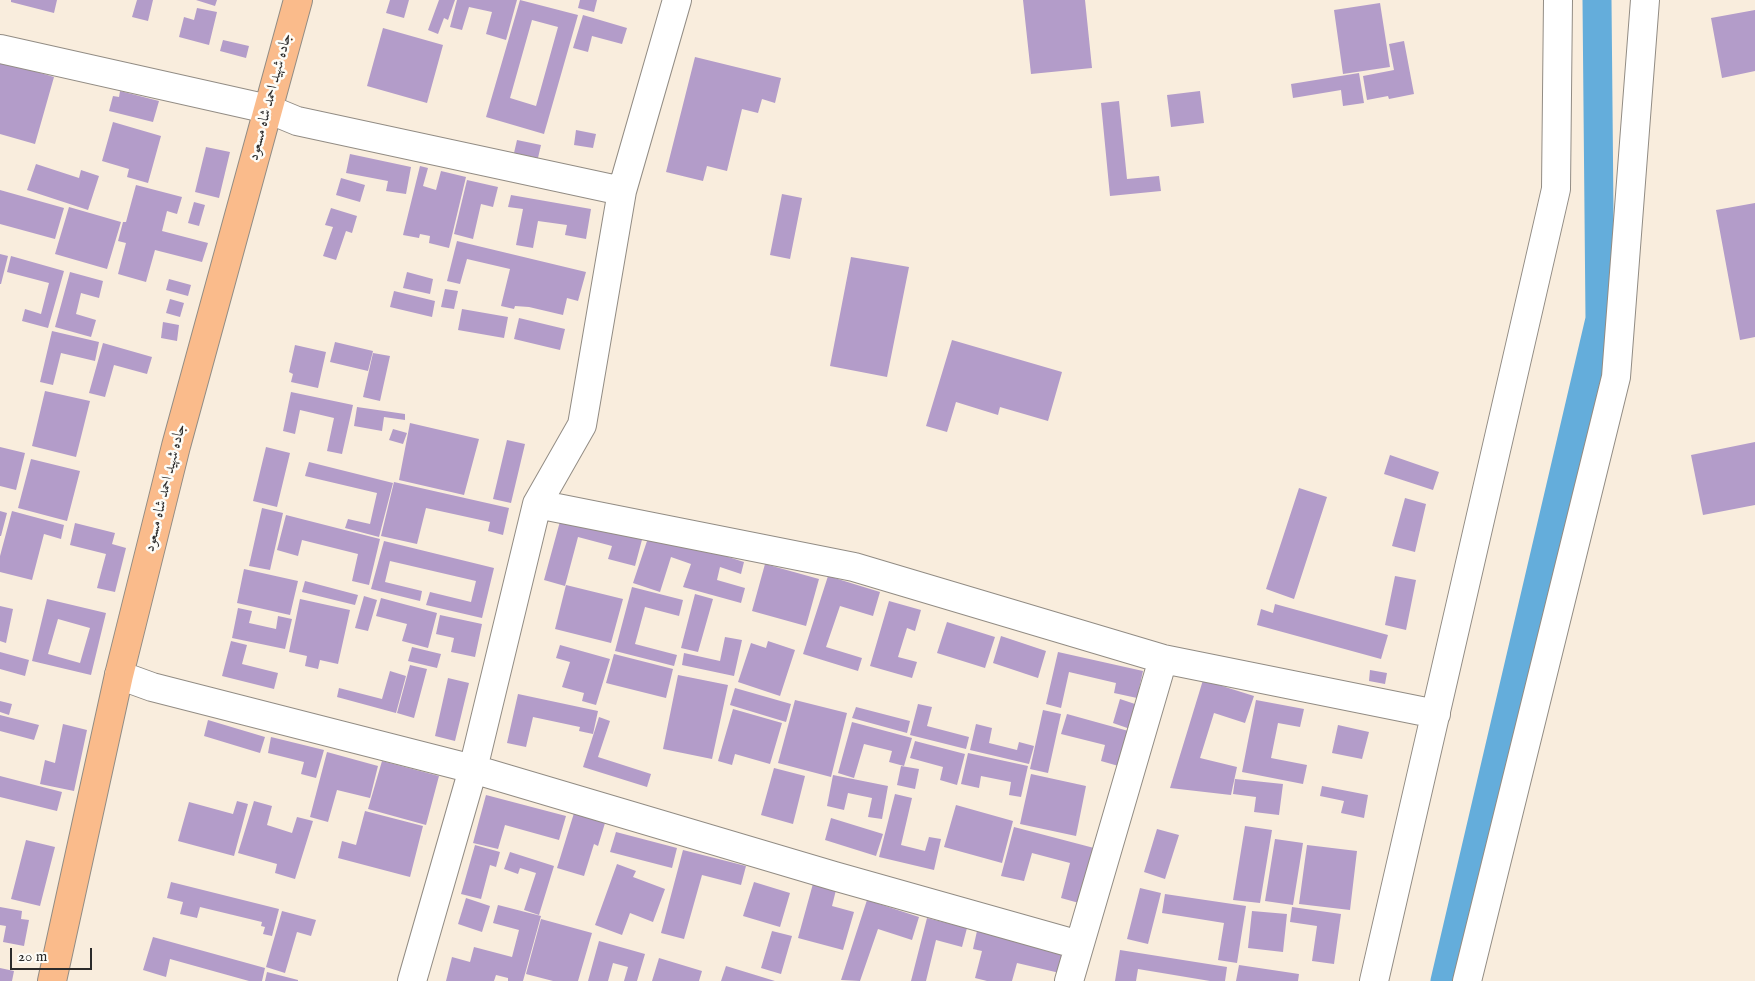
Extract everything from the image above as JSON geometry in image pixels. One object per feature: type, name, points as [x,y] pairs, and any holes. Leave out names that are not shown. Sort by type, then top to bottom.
[{"type":"main road","name":"جاده شهيد احمد شاه مسعود","points":[[52,981],[119,674],[176,446],[298,0]]},
{"type":"street","points":[[412,981],[473,770],[537,504],[582,425],[622,191],[677,0]]},
{"type":"street","points":[[1374,981],[1556,189],[1558,0]]},
{"type":"street","points":[[1467,981],[1616,377],[1644,0]]},
{"type":"street","points":[[0,49],[268,110],[297,121],[622,191]]},
{"type":"street","points":[[537,504],[854,568],[1163,659],[1436,714]]},
{"type":"street","points":[[1069,981],[1163,659]]},
{"type":"street","points":[[119,674],[152,687],[473,770],[834,876],[1079,945]]},
{"type":"building","points":[[11,0],[57,0],[54,13],[11,2]]},
{"type":"building","points":[[137,0],[153,0],[148,21],[132,17]]},
{"type":"building","points":[[196,0],[217,0],[215,6]]},
{"type":"building","points":[[390,0],[409,0],[404,18],[386,13]]},
{"type":"building","points":[[439,0],[455,0],[448,20],[444,18],[438,34],[428,30]]},
{"type":"building","points":[[457,0],[517,0],[506,40],[486,34],[492,12],[469,7],[462,30],[450,27]]},
{"type":"building","points":[[520,0],[578,15],[544,134],[486,117]],"holes":[[[532,20],[558,27],[536,106],[510,98]]]},
{"type":"building","points":[[580,0],[597,0],[594,12],[578,8]]},
{"type":"building","points":[[1023,0],[1085,0],[1092,68],[1031,74]]},
{"type":"building","points":[[1380,3],[1390,67],[1343,74],[1334,10]]},
{"type":"building","points":[[197,8],[217,12],[209,45],[179,37],[184,17],[194,20]]},
{"type":"building","points":[[1755,10],[1755,71],[1722,78],[1711,18]]},
{"type":"building","points":[[583,15],[627,28],[622,44],[592,36],[588,52],[573,48]]},
{"type":"building","points":[[383,28],[443,45],[427,103],[367,86]]},
{"type":"building","points":[[223,40],[249,46],[246,58],[220,51]]},
{"type":"building","points":[[1404,41],[1414,94],[1389,99],[1388,96],[1367,100],[1363,76],[1394,70],[1389,44]]},
{"type":"building","points":[[695,57],[781,78],[775,103],[762,99],[758,113],[742,109],[727,171],[707,166],[703,181],[666,172]]},
{"type":"building","points":[[0,61],[54,77],[35,144],[0,134]]},
{"type":"building","points":[[1359,73],[1364,103],[1343,106],[1341,90],[1293,98],[1291,84]]},
{"type":"building","points":[[120,91],[159,101],[153,122],[109,111],[113,96],[119,97]]},
{"type":"building","points":[[1200,91],[1204,123],[1171,127],[1167,95]]},
{"type":"building","points":[[1119,101],[1127,179],[1159,176],[1161,191],[1110,196],[1101,103]]},
{"type":"building","points":[[113,122],[161,136],[148,183],[127,177],[129,169],[102,161]]},
{"type":"building","points":[[576,130],[596,134],[593,148],[574,145]]},
{"type":"building","points":[[517,140],[541,145],[538,158],[514,153]]},
{"type":"building","points":[[206,147],[230,152],[219,198],[195,192]]},
{"type":"building","points":[[350,154],[411,167],[406,194],[386,191],[388,181],[346,173]]},
{"type":"building","points":[[36,164],[79,178],[81,170],[99,176],[88,210],[27,190]]},
{"type":"building","points":[[420,166],[428,168],[423,186],[436,190],[441,171],[466,177],[449,248],[429,243],[430,236],[420,234],[419,238],[403,235]]},
{"type":"building","points":[[341,178],[365,185],[360,202],[336,195]]},
{"type":"building","points":[[467,180],[498,187],[493,207],[481,204],[473,239],[454,234]]},
{"type":"building","points":[[136,185],[182,197],[177,214],[167,211],[162,231],[208,243],[202,262],[155,250],[146,282],[118,274],[126,243],[118,241],[123,222],[126,222]]},
{"type":"building","points":[[0,190],[64,208],[55,239],[0,224]]},
{"type":"building","points":[[782,194],[802,198],[790,259],[770,255]]},
{"type":"building","points":[[511,195],[591,209],[586,239],[565,235],[567,225],[538,221],[533,248],[516,245],[523,209],[508,207]]},
{"type":"building","points":[[194,202],[205,205],[199,226],[188,223]]},
{"type":"building","points":[[1755,203],[1755,337],[1740,340],[1716,210]]},
{"type":"building","points":[[69,207],[121,222],[107,269],[55,254]]},
{"type":"building","points":[[331,208],[357,216],[352,233],[346,231],[336,260],[323,256],[333,227],[325,225]]},
{"type":"building","points":[[457,241],[586,272],[578,301],[567,298],[563,315],[529,307],[515,306],[514,309],[501,306],[510,269],[467,259],[460,284],[447,281]]},
{"type":"building","points":[[0,254],[8,256],[1,284],[0,284]]},
{"type":"building","points":[[11,256],[64,271],[48,328],[22,321],[25,309],[41,314],[49,283],[7,272]]},
{"type":"building","points":[[851,257],[909,267],[887,377],[830,366]]},
{"type":"building","points":[[70,272],[103,281],[99,298],[81,293],[76,314],[96,320],[91,337],[55,327]]},
{"type":"building","points":[[407,272],[433,279],[430,294],[403,288]]},
{"type":"building","points":[[169,279],[191,285],[188,296],[166,290]]},
{"type":"building","points":[[445,289],[458,291],[454,309],[441,307]]},
{"type":"building","points":[[394,291],[435,301],[432,317],[390,307]]},
{"type":"building","points":[[170,299],[184,303],[180,317],[166,313]]},
{"type":"building","points":[[462,309],[508,317],[504,338],[458,330]]},
{"type":"building","points":[[519,318],[565,329],[560,350],[514,339]]},
{"type":"building","points":[[163,322],[179,325],[177,341],[161,338]]},
{"type":"building","points":[[52,331],[99,342],[95,361],[61,353],[53,385],[40,382]]},
{"type":"building","points":[[952,340],[1062,372],[1048,421],[1000,407],[998,415],[956,402],[947,432],[926,426]]},
{"type":"building","points":[[335,342],[373,351],[368,371],[330,362]]},
{"type":"building","points":[[103,343],[152,357],[147,374],[114,365],[105,397],[89,393]]},
{"type":"building","points":[[295,345],[326,352],[318,388],[291,382],[293,374],[289,372]]},
{"type":"building","points":[[373,353],[390,356],[380,401],[363,397]]},
{"type":"building","points":[[45,391],[90,401],[76,457],[32,446]]},
{"type":"building","points":[[291,392],[353,405],[342,454],[327,451],[334,418],[300,410],[295,434],[283,431]]},
{"type":"building","points":[[357,407],[405,414],[405,420],[384,417],[382,431],[354,426]]},
{"type":"building","points":[[410,423],[479,439],[464,495],[399,480]]},
{"type":"building","points":[[393,429],[407,433],[403,444],[389,440]]},
{"type":"building","points":[[507,440],[525,444],[511,503],[493,499]]},
{"type":"building","points":[[1755,442],[1755,505],[1703,515],[1691,455]]},
{"type":"building","points":[[0,447],[25,453],[16,490],[0,486]]},
{"type":"building","points":[[266,447],[290,453],[277,507],[253,501]]},
{"type":"building","points":[[1390,455],[1439,472],[1433,490],[1384,474]]},
{"type":"building","points":[[31,459],[80,471],[67,521],[18,508]]},
{"type":"building","points":[[309,462],[393,483],[379,537],[345,528],[348,519],[370,524],[377,493],[305,476]]},
{"type":"building","points":[[394,482],[509,508],[503,535],[488,531],[490,522],[426,508],[417,544],[381,536]]},
{"type":"building","points":[[1299,488],[1327,497],[1294,599],[1266,589]]},
{"type":"building","points":[[1405,498],[1426,504],[1415,552],[1392,546]]},
{"type":"building","points":[[262,508],[283,513],[270,570],[249,566]]},
{"type":"building","points":[[0,511],[7,513],[1,536],[0,536]]},
{"type":"building","points":[[12,511],[64,525],[61,539],[44,534],[32,580],[0,572],[0,556]]},
{"type":"building","points":[[562,514],[643,536],[635,566],[608,559],[612,546],[578,537],[565,586],[544,580]]},
{"type":"building","points":[[286,515],[380,539],[369,585],[352,581],[358,554],[302,540],[298,556],[277,550]]},
{"type":"building","points":[[75,523],[115,533],[112,544],[126,548],[115,592],[97,588],[106,554],[70,545]]},
{"type":"building","points":[[650,532],[744,562],[741,574],[720,567],[717,580],[745,588],[741,603],[683,587],[691,564],[671,557],[660,592],[633,583]]},
{"type":"building","points":[[384,541],[494,568],[482,618],[426,605],[430,592],[471,602],[476,581],[390,561],[385,582],[422,591],[420,601],[371,589]]},
{"type":"building","points":[[765,564],[819,579],[806,626],[752,611]]},
{"type":"building","points":[[244,569],[298,581],[290,615],[237,603]]},
{"type":"building","points":[[828,576],[880,592],[873,616],[840,606],[826,647],[862,658],[858,671],[803,654]]},
{"type":"building","points":[[1395,576],[1416,580],[1406,630],[1385,625]]},
{"type":"building","points":[[305,581],[358,595],[355,605],[302,592]]},
{"type":"building","points":[[566,585],[623,599],[611,643],[555,629]]},
{"type":"building","points":[[632,587],[683,600],[679,616],[645,607],[635,644],[677,655],[674,666],[615,651]]},
{"type":"building","points":[[695,594],[713,599],[698,652],[681,648]]},
{"type":"building","points":[[364,596],[377,600],[368,631],[355,628]]},
{"type":"building","points":[[381,598],[437,613],[428,648],[402,641],[407,624],[376,616]]},
{"type":"building","points":[[47,599],[106,613],[91,675],[32,661]],"holes":[[[58,619],[90,628],[80,663],[48,654]]]},
{"type":"building","points":[[300,599],[350,610],[338,664],[320,660],[318,669],[305,666],[307,656],[289,652]]},
{"type":"building","points":[[889,601],[921,610],[915,631],[907,628],[898,657],[917,662],[912,678],[870,666]]},
{"type":"building","points":[[1275,604],[1388,635],[1381,659],[1257,625],[1261,609],[1273,613]]},
{"type":"building","points":[[0,606],[13,609],[6,643],[0,641]]},
{"type":"building","points":[[238,608],[252,611],[249,623],[276,629],[278,616],[292,619],[285,649],[232,638]]},
{"type":"building","points":[[440,615],[482,624],[475,657],[451,652],[454,638],[436,634]]},
{"type":"building","points":[[947,622],[995,637],[985,668],[937,653]]},
{"type":"building","points":[[1001,636],[1046,651],[1038,678],[993,663]]},
{"type":"building","points":[[725,637],[742,640],[734,676],[682,665],[684,653],[720,661]]},
{"type":"building","points":[[231,641],[247,645],[242,664],[278,673],[274,689],[222,676]]},
{"type":"building","points":[[768,641],[795,650],[780,696],[738,682],[751,643],[766,648]]},
{"type":"building","points":[[560,645],[610,659],[596,705],[582,701],[584,693],[562,687],[570,662],[556,658]]},
{"type":"building","points":[[412,647],[441,654],[437,668],[408,661]]},
{"type":"building","points":[[0,652],[29,660],[25,676],[0,669]]},
{"type":"building","points":[[1058,652],[1143,671],[1137,698],[1114,693],[1116,683],[1069,672],[1061,708],[1046,704]]},
{"type":"building","points":[[614,654],[673,669],[666,698],[606,683]]},
{"type":"building","points":[[410,665],[427,669],[414,718],[397,713]]},
{"type":"building","points":[[1370,670],[1387,673],[1385,684],[1369,681]]},
{"type":"building","points":[[390,671],[406,676],[396,713],[337,697],[339,688],[382,699]]},
{"type":"building","points":[[678,675],[728,685],[712,759],[663,749]]},
{"type":"building","points":[[448,678],[469,683],[455,741],[435,736]]},
{"type":"building","points":[[1203,680],[1254,696],[1245,723],[1214,713],[1200,758],[1237,767],[1231,795],[1170,788]]},
{"type":"building","points":[[735,688],[791,704],[786,722],[730,705]]},
{"type":"building","points":[[518,694],[598,711],[593,734],[579,731],[580,727],[533,717],[526,747],[507,743]]},
{"type":"building","points":[[1120,699],[1141,706],[1133,730],[1113,723]]},
{"type":"building","points":[[795,700],[847,713],[831,777],[778,763]]},
{"type":"building","points":[[1256,700],[1304,709],[1300,727],[1278,723],[1271,758],[1307,765],[1303,784],[1242,772]]},
{"type":"building","points":[[0,701],[12,704],[9,715],[0,712]]},
{"type":"building","points":[[918,704],[932,707],[927,726],[969,737],[966,749],[910,735]]},
{"type":"building","points":[[856,707],[910,721],[907,733],[852,718]]},
{"type":"building","points":[[733,709],[782,723],[770,764],[735,754],[732,765],[718,761]]},
{"type":"building","points":[[1043,710],[1061,714],[1048,773],[1030,769]]},
{"type":"building","points":[[1067,714],[1132,732],[1122,767],[1101,761],[1105,745],[1061,734]]},
{"type":"building","points":[[0,715],[39,725],[34,740],[0,731]]},
{"type":"building","points":[[599,717],[610,721],[598,757],[651,774],[647,787],[583,767]]},
{"type":"building","points":[[208,720],[265,737],[260,753],[204,736]]},
{"type":"building","points":[[852,722],[912,738],[904,766],[889,762],[892,751],[864,744],[854,778],[838,773]]},
{"type":"building","points":[[63,724],[87,730],[74,791],[40,784],[45,760],[55,763]]},
{"type":"building","points":[[976,724],[992,728],[989,743],[1017,750],[1019,742],[1034,746],[1029,764],[970,750]]},
{"type":"building","points":[[1338,725],[1369,732],[1362,759],[1332,753]]},
{"type":"building","points":[[271,737],[324,750],[316,778],[301,774],[304,762],[268,753]]},
{"type":"building","points":[[915,741],[965,754],[957,785],[940,780],[943,767],[910,758]]},
{"type":"building","points":[[327,752],[378,766],[370,798],[337,790],[328,822],[310,817]]},
{"type":"building","points":[[968,753],[1028,766],[1021,797],[1009,795],[1011,782],[981,776],[979,788],[961,784]]},
{"type":"building","points":[[382,761],[439,776],[426,825],[368,809]]},
{"type":"building","points":[[901,766],[919,769],[915,789],[897,785]]},
{"type":"building","points":[[774,768],[805,776],[793,824],[761,815]]},
{"type":"building","points":[[1031,774],[1086,786],[1076,836],[1020,824]]},
{"type":"building","points":[[833,775],[888,786],[882,819],[868,817],[872,798],[848,793],[844,810],[827,806]]},
{"type":"building","points":[[0,776],[62,792],[57,811],[0,797]]},
{"type":"building","points":[[1235,779],[1283,784],[1279,815],[1254,812],[1256,797],[1233,794]]},
{"type":"building","points":[[1322,786],[1368,795],[1364,818],[1341,813],[1344,801],[1320,796]]},
{"type":"building","points":[[895,794],[912,798],[901,845],[925,851],[929,837],[941,839],[934,870],[879,857]]},
{"type":"building","points":[[486,795],[566,816],[559,840],[505,825],[498,849],[473,843]]},
{"type":"building","points":[[237,801],[248,804],[234,856],[178,841],[189,802],[233,814]]},
{"type":"building","points":[[254,801],[272,806],[267,825],[292,833],[297,817],[313,821],[295,879],[275,873],[277,864],[238,853]]},
{"type":"building","points":[[956,805],[1013,821],[1002,863],[944,847]]},
{"type":"building","points":[[365,811],[423,826],[410,877],[338,858],[342,841],[356,845]]},
{"type":"building","points":[[574,813],[605,823],[598,846],[594,844],[584,876],[557,868]]},
{"type":"building","points":[[831,818],[883,834],[876,856],[825,840]]},
{"type":"building","points":[[1245,826],[1272,830],[1260,903],[1233,900]]},
{"type":"building","points":[[1014,827],[1094,848],[1079,903],[1061,898],[1070,863],[1032,853],[1024,881],[1001,876]]},
{"type":"building","points":[[1157,829],[1179,835],[1165,879],[1144,872]]},
{"type":"building","points":[[616,832],[677,848],[672,868],[610,852]]},
{"type":"building","points":[[1275,839],[1303,843],[1293,905],[1265,901]]},
{"type":"building","points":[[26,840],[55,847],[40,906],[11,899]]},
{"type":"building","points":[[475,845],[500,852],[496,867],[490,865],[481,899],[461,894]]},
{"type":"building","points":[[1307,845],[1357,851],[1350,910],[1299,904]]},
{"type":"building","points":[[683,850],[746,866],[741,885],[702,875],[684,939],[661,933]]},
{"type":"building","points":[[510,852],[554,866],[539,915],[524,910],[536,873],[520,868],[518,874],[504,869]]},
{"type":"building","points":[[617,864],[636,871],[633,877],[665,889],[653,922],[630,913],[622,935],[595,925]]},
{"type":"building","points":[[814,880],[837,886],[832,906],[854,912],[843,950],[798,938]]},
{"type":"building","points":[[171,882],[279,909],[272,936],[263,934],[265,927],[261,926],[262,922],[200,907],[197,918],[180,914],[183,902],[167,898]]},
{"type":"building","points":[[754,882],[790,893],[780,927],[743,916]]},
{"type":"building","points":[[1140,888],[1161,893],[1148,944],[1127,939]]},
{"type":"building","points":[[1165,894],[1246,906],[1237,963],[1218,960],[1224,923],[1162,913]]},
{"type":"building","points":[[466,898],[490,906],[482,932],[458,924]]},
{"type":"building","points":[[867,900],[919,917],[912,940],[878,929],[860,981],[841,980]]},
{"type":"building","points":[[498,905],[541,916],[523,981],[508,981],[508,978],[496,975],[494,981],[446,981],[452,957],[470,962],[474,947],[512,957],[519,930],[493,923]]},
{"type":"building","points":[[0,907],[22,911],[21,919],[29,920],[24,946],[3,942],[6,926],[0,925]]},
{"type":"building","points":[[1292,907],[1341,914],[1334,964],[1312,961],[1317,926],[1290,922]]},
{"type":"building","points":[[282,911],[316,920],[311,936],[297,932],[285,973],[266,967]]},
{"type":"building","points":[[1252,911],[1287,914],[1283,952],[1248,948]]},
{"type":"building","points":[[927,918],[967,928],[962,947],[936,940],[926,981],[911,981]]},
{"type":"building","points":[[541,919],[592,933],[578,981],[553,981],[526,974]]},
{"type":"building","points":[[772,931],[792,936],[781,974],[761,968]]},
{"type":"building","points":[[977,931],[1069,953],[1064,974],[1017,963],[1012,981],[987,981],[975,978],[982,951],[973,949]]},
{"type":"building","points":[[153,937],[265,968],[262,981],[249,981],[170,959],[166,977],[143,970]]},
{"type":"building","points":[[599,941],[645,954],[637,981],[624,981],[628,967],[613,963],[608,981],[588,981]]},
{"type":"building","points":[[1120,950],[1227,967],[1225,981],[1210,981],[1138,969],[1136,981],[1115,981]]},
{"type":"building","points":[[659,958],[702,971],[699,981],[652,981]]},
{"type":"building","points":[[1239,965],[1299,974],[1298,981],[1236,981]]},
{"type":"building","points":[[726,966],[775,981],[721,981]]},
{"type":"building","points":[[0,968],[14,971],[12,981],[0,981]]},
{"type":"building","points":[[267,972],[298,980],[298,981],[265,981]]},
{"type":"waterway","points":[[1445,981],[1600,319],[1597,0]]}]
